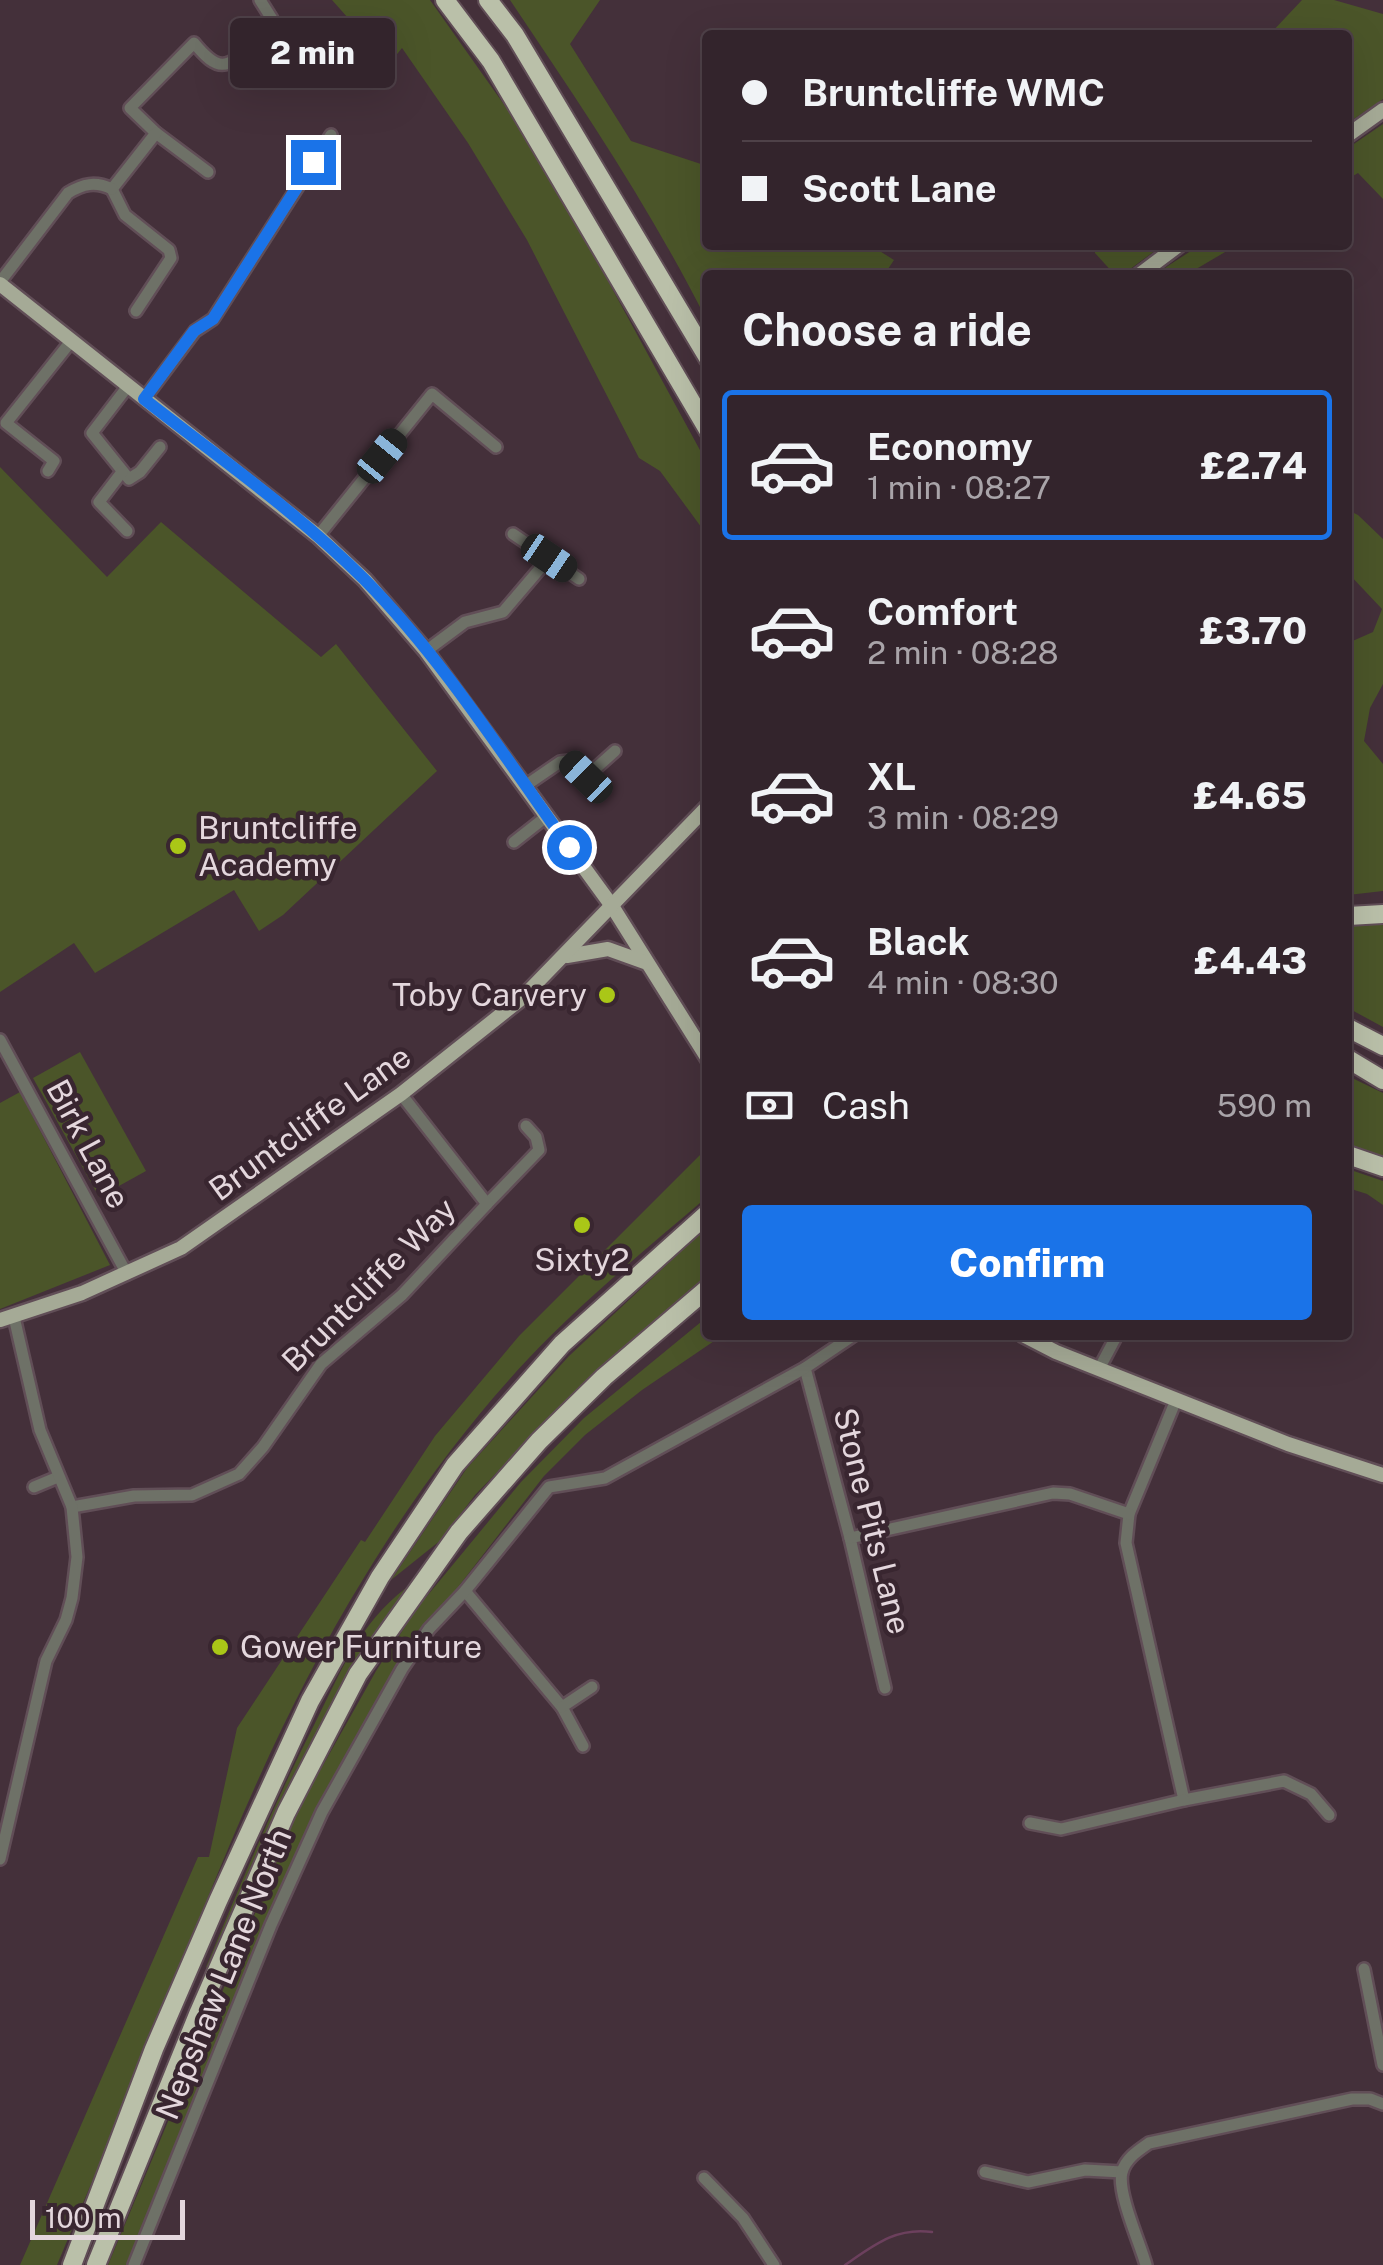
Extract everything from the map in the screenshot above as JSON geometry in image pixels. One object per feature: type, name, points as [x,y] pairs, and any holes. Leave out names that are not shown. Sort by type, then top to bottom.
[{"type":"highway","points":[[444,0],[491,61],[702,420]]},
{"type":"highway","points":[[488,0],[516,35],[702,348]]},
{"type":"highway","points":[[1352,916],[1383,914]]},
{"type":"highway","points":[[1352,1030],[1383,1046]]},
{"type":"highway","points":[[1352,1059],[1383,1076]]},
{"type":"highway","points":[[1352,1156],[1383,1167]]},
{"type":"highway","points":[[72,2265],[154,2048],[218,1901],[310,1700],[380,1577],[455,1465],[550,1358],[702,1219]]},
{"type":"highway","points":[[96,2265],[199,2012],[286,1813],[358,1674],[459,1532],[539,1441],[604,1377],[702,1293]]},
{"type":"main road","points":[[1352,131],[1383,110]]},
{"type":"main road","points":[[1146,270],[1172,250]]},
{"type":"main road","points":[[0,283],[318,536],[364,580],[426,650],[612,906],[702,1050]]},
{"type":"main road","name":"Bruntcliffe Lane","points":[[7,1319],[127,1274],[197,1238],[401,1094],[522,998],[702,812]]},
{"type":"main road","points":[[560,959],[608,948],[648,963]]},
{"type":"main road","points":[[1034,1340],[1099,1370],[1288,1444],[1383,1475]]},
{"type":"street","points":[[208,172],[156,134],[130,108],[194,43],[215,63],[233,64],[270,29],[272,19],[260,0]]},
{"type":"street","points":[[112,189],[156,134]]},
{"type":"street","points":[[144,399],[194,331],[213,319],[331,135]]},
{"type":"street","points":[[0,283],[68,193],[83,184],[99,184],[112,189],[125,215],[169,250],[171,258],[136,311]]},
{"type":"street","points":[[54,462],[3,420],[72,340]]},
{"type":"street","points":[[128,386],[92,433],[129,478],[140,472],[160,447]]},
{"type":"street","points":[[318,536],[432,394],[496,446]]},
{"type":"street","points":[[122,472],[100,502],[127,530]]},
{"type":"street","points":[[513,534],[579,578]]},
{"type":"street","points":[[426,650],[465,622],[503,612],[549,558]]},
{"type":"street","points":[[525,786],[560,762],[569,761],[586,777],[615,751]]},
{"type":"street","points":[[514,842],[547,816]]},
{"type":"street","name":"Birk Lane","points":[[0,1040],[127,1274]]},
{"type":"street","name":"Bruntcliffe Way","points":[[72,1507],[134,1496],[192,1494],[238,1474],[263,1447],[321,1364],[402,1295],[487,1204],[401,1094]]},
{"type":"street","points":[[487,1204],[540,1150],[526,1126]]},
{"type":"street","points":[[0,1859],[6,1818],[46,1662],[72,1598],[76,1557],[72,1507],[58,1477],[7,1319]]},
{"type":"street","name":"Nepshaw Lane North","points":[[134,2265],[301,1854],[378,1710],[429,1630],[465,1592],[549,1487],[605,1478],[805,1368],[847,1340]]},
{"type":"street","points":[[1099,1370],[1115,1340]]},
{"type":"street","name":"Stone Pits Lane","points":[[805,1368],[885,1688]]},
{"type":"street","points":[[1176,1400],[1129,1514],[1126,1543],[1184,1800]]},
{"type":"street","points":[[34,1487],[58,1477]]},
{"type":"street","points":[[850,1538],[1053,1493],[1070,1494],[1129,1514]]},
{"type":"street","points":[[465,1592],[562,1707],[583,1746]]},
{"type":"street","points":[[562,1707],[592,1687]]},
{"type":"street","points":[[1030,1824],[1061,1829],[1284,1781],[1311,1794],[1329,1815]]},
{"type":"street","points":[[1364,1969],[1383,2065]]},
{"type":"street","points":[[1146,2265],[1123,2190],[1122,2172],[1133,2154],[1150,2143],[1352,2099],[1383,2102]]},
{"type":"street","points":[[985,2172],[1028,2182],[1085,2170],[1122,2172]]},
{"type":"street","points":[[704,2178],[743,2218],[774,2265]]},
{"type":"green space","points":[[332,0],[430,0],[515,120],[565,202],[702,454],[702,528],[660,471],[639,458],[527,240],[468,143],[402,48],[389,64]]},
{"type":"green space","points":[[510,0],[600,0],[570,44],[631,141],[702,164],[702,250],[878,250],[894,260],[887,270],[702,270],[702,311],[639,198]]},
{"type":"green space","points":[[1302,0],[1334,0],[1383,14],[1383,99],[1352,120],[1352,30],[1274,30]]},
{"type":"green space","points":[[1383,124],[1383,199],[1358,173],[1352,177],[1352,145]]},
{"type":"green space","points":[[1095,250],[1156,250],[1129,270],[1110,270]]},
{"type":"green space","points":[[1192,250],[1228,250],[1194,270],[1162,270]]},
{"type":"green space","name":"Bruntcliffe Academy","points":[[0,467],[107,577],[161,522],[321,657],[336,644],[437,771],[283,915],[259,931],[234,890],[95,973],[74,943],[0,992]]},
{"type":"green space","points":[[1352,512],[1383,539],[1383,684],[1370,708],[1364,741],[1383,764],[1383,891],[1352,895],[1352,641],[1373,632],[1382,609],[1352,577]]},
{"type":"green space","points":[[1383,922],[1383,1027],[1352,1010],[1352,924]]},
{"type":"green space","points":[[80,1052],[146,1171],[99,1197],[33,1078]]},
{"type":"green space","points":[[1352,1078],[1383,1093],[1383,1156],[1352,1146]]},
{"type":"green space","points":[[20,1092],[110,1265],[0,1309],[0,1103]]},
{"type":"green space","points":[[702,1153],[702,1201],[593,1296],[505,1384],[441,1463],[365,1576],[304,1685],[250,1797],[57,2265],[20,2265],[198,1857],[209,1857],[237,1728],[435,1436],[519,1336]]},
{"type":"green space","points":[[1352,1170],[1383,1181],[1383,1205],[1352,1189]]},
{"type":"green space","points":[[702,1232],[702,1290],[551,1417],[475,1495],[441,1540],[391,1580],[467,1468],[569,1356]]},
{"type":"green space","points":[[702,1321],[702,1340],[716,1340],[585,1435],[544,1476],[397,1666],[291,1864],[129,2265],[108,2265],[299,1808],[376,1671],[418,1607],[521,1482],[584,1418]]},
{"type":"green space","points":[[406,1588],[307,1750],[269,1826],[209,1968],[206,1967],[272,1812],[344,1666],[364,1632]]},
{"type":"waterway","points":[[845,2265],[896,2235],[932,2232]]},
{"type":"place","name":"Bruntcliffe Academy","points":[[178,846]]},
{"type":"place","name":"Toby Carvery","points":[[607,995]]},
{"type":"place","name":"Sixty2","points":[[582,1225]]},
{"type":"place","name":"Gower Furniture","points":[[220,1647]]},
{"type":"route","points":[[313,162],[213,319],[194,331],[144,399],[318,536],[364,580],[426,650],[569,847]]}]
